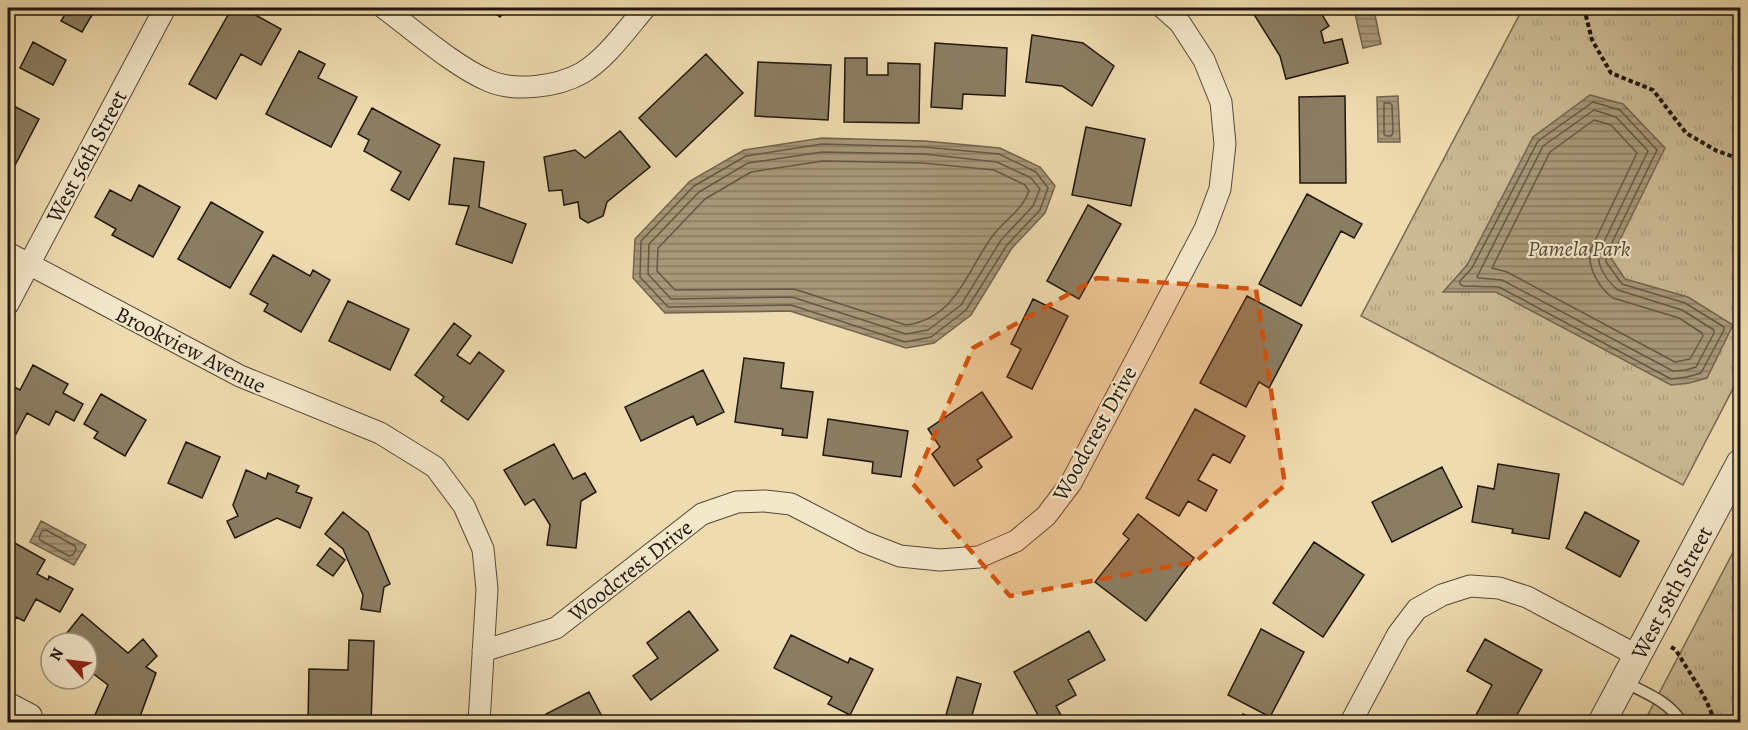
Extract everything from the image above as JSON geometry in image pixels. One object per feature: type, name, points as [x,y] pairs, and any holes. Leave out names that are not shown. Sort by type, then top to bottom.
[{"type":"street","name":"West 56th Street","points":[[8,304],[165,8]]},
{"type":"street","points":[[384,8],[464,67],[491,82],[522,87],[553,84],[582,73],[606,53],[645,8]]},
{"type":"street","name":"Woodcrest Drive","points":[[483,651],[556,628],[702,514],[737,502],[765,501],[791,504],[864,542],[900,556],[940,560],[979,556],[1016,541],[1046,516],[1071,483],[1205,229],[1220,189],[1225,144],[1221,102],[1204,60],[1180,23],[1163,8]]},
{"type":"street","name":"Brookview Avenue","points":[[8,253],[240,376],[380,433],[435,467],[464,506],[483,549],[487,589],[479,723]]},
{"type":"street","name":"West 58th Street","points":[[1602,723],[1740,463]]},
{"type":"street","points":[[1351,723],[1398,634],[1417,609],[1442,595],[1470,586],[1499,588],[1527,597],[1643,645]]},
{"type":"street","points":[[8,703],[29,719]]},
{"type":"lane","points":[[1624,682],[1675,712],[1681,723]]},
{"type":"path","points":[[1584,8],[1592,40],[1611,73],[1653,90],[1686,133],[1717,151],[1740,159]]},
{"type":"path","points":[[1643,645],[1676,650],[1712,712],[1714,723]]},
{"type":"highlighted area","points":[[1097,278],[1256,289],[1285,485],[1195,562],[1010,596],[913,484],[973,348]]},
{"type":"green space","name":"Pamela Park","points":[[1523,8],[1740,8],[1740,375],[1683,485],[1361,316]]},
{"type":"green space","points":[[1740,539],[1740,722],[1644,722]]},
{"type":"water","points":[[1374,10],[1381,44],[1363,48],[1355,14]]},
{"type":"water","points":[[1590,95],[1623,104],[1665,148],[1611,258],[1625,279],[1688,297],[1733,325],[1707,378],[1671,385],[1496,292],[1443,292],[1467,265],[1533,137]]},
{"type":"water","points":[[1398,96],[1400,142],[1378,142],[1377,97]]},
{"type":"water","points":[[822,138],[925,141],[1000,148],[1040,167],[1055,186],[1045,213],[1012,248],[971,315],[934,343],[906,348],[790,311],[665,313],[633,278],[635,239],[690,181],[744,150]]},
{"type":"water","points":[[41,521],[86,545],[74,565],[30,542]]},
{"type":"building","points":[[69,8],[96,8],[82,32],[61,21]]},
{"type":"building","points":[[232,8],[243,8],[281,29],[261,65],[241,54],[216,99],[189,84]]},
{"type":"building","points":[[488,8],[508,8],[500,17]]},
{"type":"building","points":[[1250,8],[1318,8],[1329,26],[1321,31],[1324,43],[1342,39],[1348,63],[1286,79],[1280,56]]},
{"type":"building","points":[[1032,35],[1083,43],[1114,66],[1092,106],[1062,86],[1026,82]]},
{"type":"building","points":[[33,42],[66,60],[53,85],[20,68]]},
{"type":"building","points":[[935,43],[1007,48],[1005,96],[963,94],[962,109],[931,107]]},
{"type":"building","points":[[299,51],[325,64],[318,78],[357,97],[331,147],[266,114]]},
{"type":"building","points":[[706,54],[743,93],[676,157],[639,118]]},
{"type":"building","points":[[845,58],[867,58],[867,75],[888,75],[888,63],[920,64],[919,123],[844,122]]},
{"type":"building","points":[[758,62],[831,65],[828,120],[755,116]]},
{"type":"building","points":[[1345,96],[1346,183],[1300,183],[1299,97]]},
{"type":"building","points":[[8,103],[39,119],[11,173],[8,171]]},
{"type":"building","points":[[372,108],[440,145],[409,200],[391,190],[401,172],[364,151],[369,140],[358,134]]},
{"type":"building","points":[[1086,127],[1145,139],[1131,206],[1072,195]]},
{"type":"building","points":[[620,131],[650,167],[607,202],[603,216],[588,223],[580,218],[578,202],[564,205],[562,190],[549,191],[544,157],[575,150],[585,158]]},
{"type":"building","points":[[454,158],[484,162],[479,207],[526,224],[512,263],[456,244],[469,206],[449,204]]},
{"type":"building","points":[[139,185],[180,207],[153,257],[112,235],[116,229],[95,217],[110,190],[131,201]]},
{"type":"building","points":[[1307,194],[1362,224],[1354,238],[1341,231],[1301,306],[1259,284]]},
{"type":"building","points":[[211,202],[263,232],[230,288],[178,259]]},
{"type":"building","points":[[1088,205],[1121,224],[1079,299],[1047,281]]},
{"type":"building","points":[[273,255],[310,276],[313,270],[330,280],[301,332],[264,311],[268,304],[250,294]]},
{"type":"building","points":[[1247,296],[1302,325],[1269,388],[1259,382],[1246,407],[1200,383]]},
{"type":"building","points":[[1033,299],[1068,316],[1032,389],[1007,377],[1021,349],[1011,344]]},
{"type":"building","points":[[348,301],[409,329],[390,370],[329,341]]},
{"type":"building","points":[[454,323],[471,336],[457,355],[470,364],[479,352],[504,371],[468,420],[441,401],[444,397],[415,375]]},
{"type":"building","points":[[744,358],[784,363],[781,388],[813,392],[807,438],[782,435],[783,429],[735,422]]},
{"type":"building","points":[[33,365],[68,384],[63,393],[83,404],[74,421],[56,411],[49,425],[27,413],[16,434],[8,429],[8,386],[9,384],[20,390]]},
{"type":"building","points":[[703,370],[724,412],[697,425],[693,416],[641,441],[625,407]]},
{"type":"building","points":[[982,392],[1012,437],[977,460],[982,467],[954,486],[932,454],[940,447],[928,429]]},
{"type":"building","points":[[101,394],[146,420],[125,456],[94,438],[98,432],[84,424]]},
{"type":"building","points":[[1195,409],[1245,436],[1230,463],[1213,454],[1198,480],[1217,490],[1206,511],[1188,501],[1179,516],[1146,498]]},
{"type":"building","points":[[828,419],[908,431],[901,477],[872,473],[873,462],[823,455]]},
{"type":"building","points":[[186,442],[220,457],[202,498],[168,483]]},
{"type":"building","points":[[554,444],[573,479],[585,473],[596,492],[581,501],[576,548],[547,545],[550,525],[534,499],[525,505],[504,470]]},
{"type":"building","points":[[1498,464],[1559,474],[1549,539],[1512,533],[1513,529],[1472,522],[1478,486],[1494,489]]},
{"type":"building","points":[[1442,467],[1462,507],[1392,542],[1372,502]]},
{"type":"building","points":[[246,470],[266,479],[268,473],[299,486],[296,492],[312,498],[300,528],[277,518],[235,538],[227,521],[238,516],[233,505]]},
{"type":"building","points":[[343,512],[368,532],[390,584],[384,587],[380,612],[361,609],[363,595],[343,549],[325,534]]},
{"type":"building","points":[[1585,512],[1639,541],[1620,577],[1566,548]]},
{"type":"building","points":[[1138,514],[1194,558],[1146,621],[1095,582],[1129,539],[1123,534]]},
{"type":"building","points":[[13,542],[45,560],[37,574],[48,580],[49,576],[73,589],[60,612],[36,599],[24,621],[16,617],[8,631],[8,553]]},
{"type":"building","points":[[1314,542],[1364,575],[1323,637],[1273,603]]},
{"type":"building","points":[[330,548],[345,560],[333,576],[317,565]]},
{"type":"building","points":[[689,611],[718,650],[651,700],[633,676],[658,658],[647,643]]},
{"type":"building","points":[[82,614],[128,653],[143,639],[157,656],[146,667],[156,673],[138,722],[92,722],[108,685],[99,678],[99,631],[69,631]]},
{"type":"building","points":[[1261,629],[1304,652],[1270,717],[1228,695]]},
{"type":"building","points":[[1089,631],[1105,660],[1068,680],[1076,695],[1056,706],[1063,719],[1056,722],[1042,722],[1014,672]]},
{"type":"building","points":[[791,635],[848,663],[850,658],[873,669],[850,715],[828,704],[832,697],[774,668]]},
{"type":"building","points":[[1485,639],[1542,670],[1513,722],[1484,722],[1475,717],[1492,685],[1467,671]]},
{"type":"building","points":[[349,640],[374,641],[371,722],[308,722],[309,669],[348,670]]},
{"type":"building","points":[[957,677],[981,684],[970,722],[944,722]]},
{"type":"building","points":[[589,692],[605,722],[550,722],[546,714]]},
{"type":"building","points":[[1243,714],[1260,722],[1239,722]]},
{"type":"building","points":[[893,716],[915,722],[892,722]]}]
